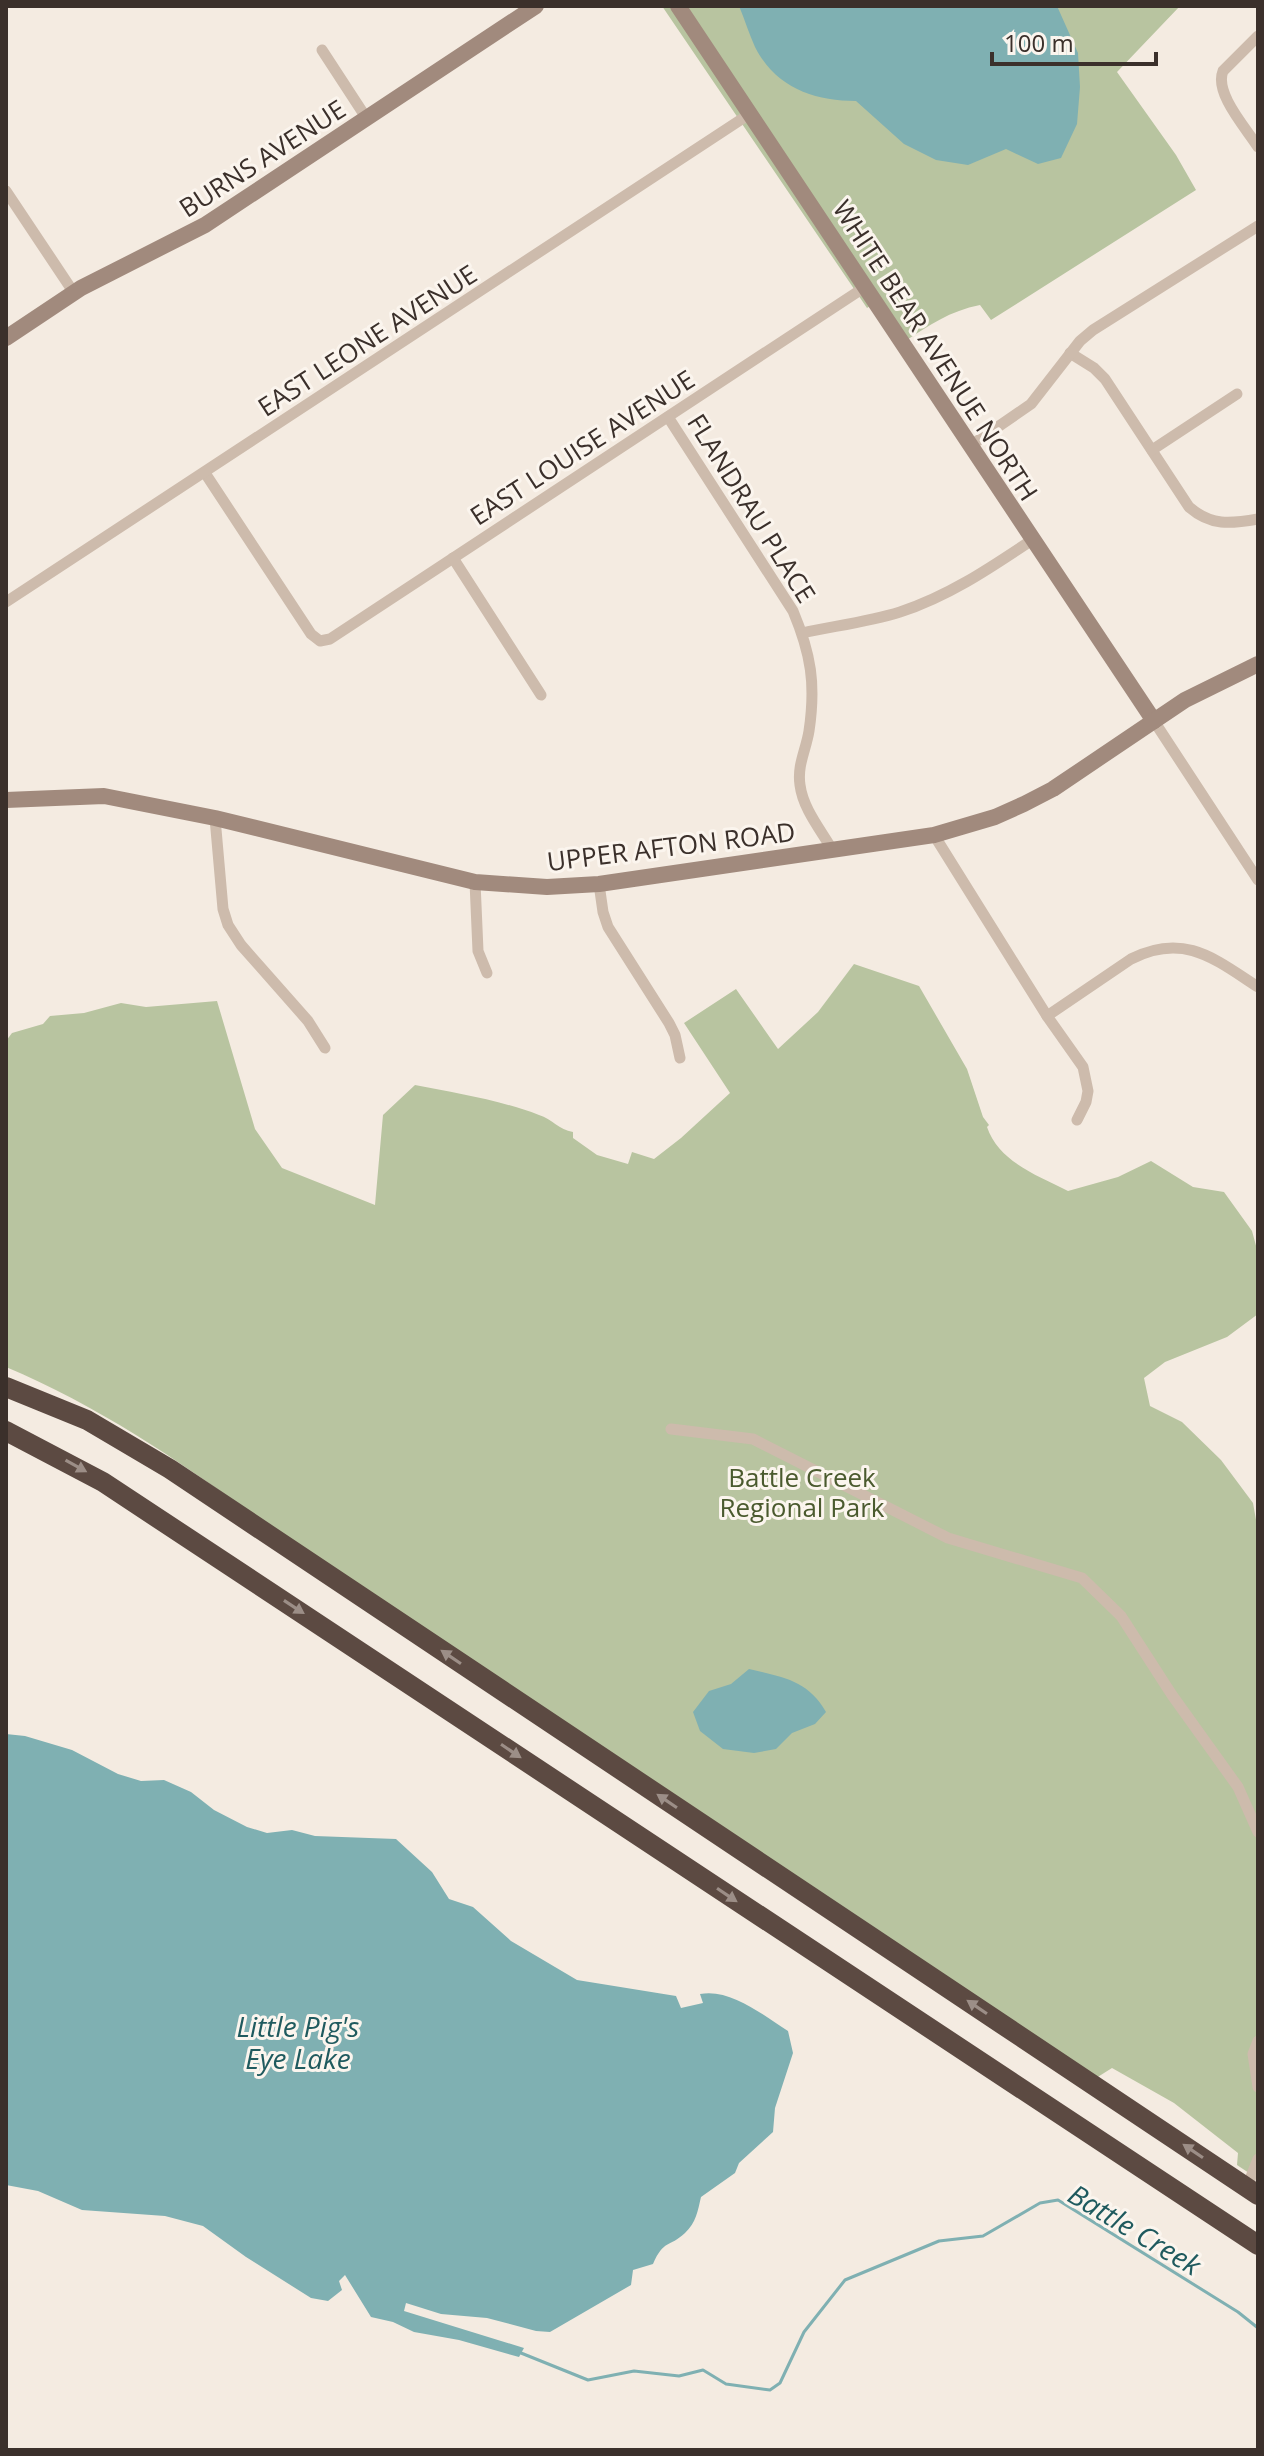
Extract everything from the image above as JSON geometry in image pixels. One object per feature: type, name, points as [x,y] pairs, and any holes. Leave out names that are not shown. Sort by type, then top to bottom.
[{"type":"highway","points":[[6,1387],[87,1420],[170,1469],[1252,2191]]},
{"type":"highway","points":[[6,1431],[103,1482],[1258,2245]]},
{"type":"street","name":"BURNS AVENUE","points":[[6,338],[74,293],[205,225],[536,6]]},
{"type":"street","name":"WHITE BEAR AVENUE NORTH","points":[[678,6],[1154,721]]},
{"type":"street","points":[[1258,36],[1223,71],[1221,86],[1258,147]]},
{"type":"street","points":[[322,50],[367,119]]},
{"type":"street","name":"EAST LEONE AVENUE","points":[[6,602],[751,113]]},
{"type":"street","points":[[6,191],[74,293]]},
{"type":"street","points":[[970,446],[1031,404],[1070,353],[1093,330],[1258,226]]},
{"type":"street","name":"EAST LOUISE AVENUE","points":[[205,473],[311,634],[320,641],[330,639],[865,287]]},
{"type":"street","points":[[1070,353],[1105,379],[1189,507],[1198,515],[1227,524],[1258,519]]},
{"type":"street","points":[[1152,450],[1237,394]]},
{"type":"street","name":"FLANDRAU PLACE","points":[[668,417],[793,611],[802,633],[810,655],[812,707],[799,782],[808,809],[833,851]]},
{"type":"street","points":[[802,633],[867,620],[928,602],[1032,540]]},
{"type":"street","points":[[453,558],[541,695]]},
{"type":"street","name":"UPPER AFTON ROAD","points":[[6,800],[104,796],[215,818],[475,882],[547,887],[599,884],[934,835],[995,817],[1053,789],[1195,695],[1258,664]]},
{"type":"street","points":[[1154,721],[1258,880]]},
{"type":"street","points":[[215,818],[223,909],[228,925],[241,945],[308,1021],[325,1048]]},
{"type":"street","points":[[934,835],[1047,1016],[1080,1063],[1087,1079],[1086,1102],[1077,1120]]},
{"type":"street","points":[[475,882],[478,951],[487,973]]},
{"type":"street","points":[[599,884],[608,927],[669,1023],[680,1058]]},
{"type":"street","points":[[1047,1016],[1131,959],[1157,949],[1197,951],[1216,959],[1258,987]]},
{"type":"street","points":[[671,1429],[753,1439],[948,1538],[1082,1578],[1121,1616],[1172,1695],[1238,1787],[1258,1832]]},
{"type":"street","points":[[1258,2041],[1253,2054],[1258,2087]]},
{"type":"street","points":[[1252,2191],[1258,2159]]},
{"type":"green space","points":[[662,6],[1180,6],[1117,72],[1176,155],[1196,190],[991,320],[980,305],[940,319],[904,342],[876,302],[867,308]]},
{"type":"green space","name":"Battle Creek Regional Park","points":[[854,964],[919,986],[967,1069],[993,1139],[1000,1150],[1020,1166],[1068,1191],[1118,1177],[1151,1161],[1193,1187],[1224,1192],[1252,1231],[1258,1253],[1258,1314],[1227,1337],[1165,1362],[1144,1378],[1150,1406],[1182,1422],[1221,1460],[1253,1503],[1258,1531],[1258,2179],[1237,2165],[1238,2153],[1174,2103],[1112,2068],[1085,2085],[521,1708],[177,1461],[122,1426],[6,1367],[6,1041],[12,1033],[43,1024],[50,1016],[84,1013],[121,1003],[146,1007],[217,1001],[255,1129],[282,1168],[375,1205],[383,1115],[415,1085],[493,1101],[539,1115],[573,1132],[573,1138],[597,1155],[628,1164],[632,1152],[654,1159],[730,1093],[684,1023],[736,989],[778,1049],[818,1012]]},
{"type":"water","points":[[739,6],[1057,6],[1078,53],[1080,87],[1077,124],[1061,158],[1038,164],[1006,149],[968,165],[936,160],[904,144],[856,101],[811,95],[785,82],[774,73],[755,47]]},
{"type":"water","points":[[749,1669],[802,1686],[826,1712],[815,1724],[792,1733],[776,1749],[754,1753],[723,1749],[700,1731],[693,1712],[709,1691],[731,1684]]},
{"type":"water","name":"Little Pig's Eye Lake","points":[[6,1734],[25,1736],[72,1750],[118,1774],[141,1781],[164,1780],[191,1792],[214,1810],[247,1827],[267,1833],[292,1830],[315,1836],[396,1839],[432,1872],[449,1899],[473,1907],[511,1941],[577,1980],[676,1996],[681,2008],[703,2003],[700,1994],[711,1993],[746,2004],[788,2031],[793,2053],[775,2108],[773,2132],[739,2163],[735,2173],[701,2197],[694,2221],[685,2233],[664,2247],[653,2264],[633,2270],[631,2285],[550,2332],[487,2318],[441,2314],[406,2303],[404,2311],[524,2348],[519,2357],[459,2340],[414,2332],[393,2322],[371,2317],[345,2275],[339,2281],[342,2290],[328,2301],[311,2298],[203,2226],[165,2216],[82,2210],[38,2191],[6,2185]]},
{"type":"waterway","name":"Battle Creek","points":[[521,2353],[588,2380],[634,2371],[679,2376],[703,2370],[726,2384],[770,2390],[780,2383],[804,2332],[845,2280],[939,2241],[983,2236],[1040,2203],[1058,2200],[1238,2312],[1258,2328]]}]
